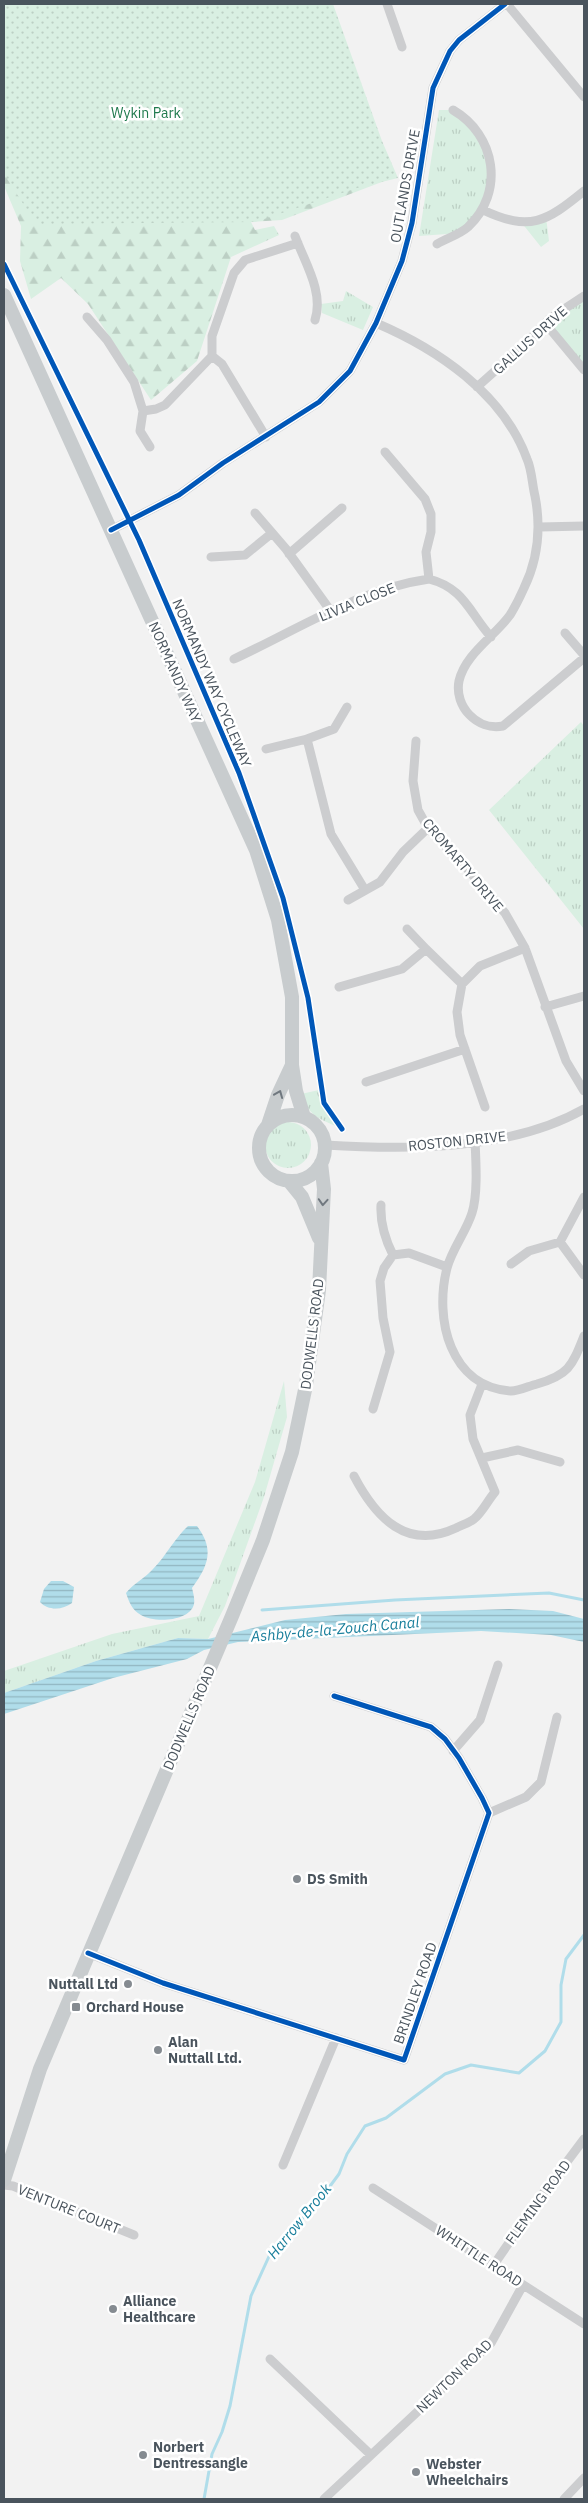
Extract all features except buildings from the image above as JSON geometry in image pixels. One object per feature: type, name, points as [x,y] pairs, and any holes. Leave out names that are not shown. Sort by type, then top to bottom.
[{"type":"main road","name":"NORMANDY WAY","points":[[4,295],[256,850],[278,920],[292,997],[292,1065],[296,1091],[304,1117]]},
{"type":"main road","name":"NORMANDY WAY","points":[[268,1125],[278,1095],[292,1065]]},
{"type":"main road","points":[[285,1115],[304,1117],[319,1128],[325,1146],[321,1163],[307,1177],[289,1181],[278,1178],[269,1172],[263,1163],[259,1143],[268,1125],[285,1115]]},
{"type":"main road","name":"DODWELLS ROAD","points":[[4,2180],[40,2069],[210,1671],[263,1540],[292,1452],[306,1385],[318,1299],[324,1189],[321,1163]]},
{"type":"main road","name":"DODWELLS ROAD","points":[[289,1181],[302,1197],[320,1241]]},
{"type":"street","points":[[387,4],[402,47]]},
{"type":"street","points":[[506,4],[584,97]]},
{"type":"street","name":"OUTLANDS DRIVE","points":[[111,530],[179,495],[223,463],[319,402],[350,371],[376,323],[402,261],[412,223],[433,88],[450,51],[458,40],[506,4]]},
{"type":"street","points":[[438,244],[461,233],[482,210],[490,188],[492,174],[485,143],[471,123],[453,110]]},
{"type":"street","points":[[482,210],[502,219],[519,223],[536,221],[556,214],[584,191]]},
{"type":"street","points":[[143,411],[165,405],[212,356],[212,336],[234,273],[239,264],[245,260],[296,240],[317,291],[319,308],[315,320]]},
{"type":"street","name":"GALLUS DRIVE","points":[[478,387],[545,323],[569,304],[584,296]]},
{"type":"street","points":[[87,317],[107,340],[134,382],[143,411],[140,431],[150,447]]},
{"type":"street","points":[[376,323],[446,360],[478,387],[509,424],[528,459],[540,527],[535,552],[525,587],[510,615],[465,666],[459,680],[458,699],[468,714],[480,723],[494,728],[503,726],[584,657],[565,633]]},
{"type":"street","points":[[545,323],[584,370]]},
{"type":"street","points":[[212,356],[222,364],[266,437]]},
{"type":"street","points":[[385,452],[425,499],[431,514],[431,532],[426,552],[429,579],[444,583],[459,593],[491,637]]},
{"type":"street","points":[[289,554],[342,508]]},
{"type":"street","points":[[255,513],[289,554],[330,610]]},
{"type":"street","points":[[540,527],[584,526]]},
{"type":"street","points":[[211,557],[245,554],[272,533]]},
{"type":"street","name":"LIVIA CLOSE","points":[[234,659],[288,634],[330,610],[408,582],[429,579]]},
{"type":"street","points":[[266,750],[307,739],[334,729],[347,708]]},
{"type":"street","points":[[307,739],[330,834],[365,890]]},
{"type":"street","name":"CROMARTY DRIVE","points":[[416,741],[413,781],[418,810],[428,828],[505,913],[524,948],[566,1061],[584,1091]]},
{"type":"street","points":[[348,900],[380,882],[403,852],[428,828]]},
{"type":"street","points":[[407,929],[462,984]]},
{"type":"street","points":[[485,1107],[460,1035],[457,1012],[462,984],[480,966],[524,948]]},
{"type":"street","points":[[339,987],[402,969],[426,949]]},
{"type":"street","points":[[545,1007],[584,996]]},
{"type":"street","points":[[366,1082],[465,1048]]},
{"type":"street","name":"ROSTON DRIVE","points":[[325,1146],[380,1148],[475,1142],[529,1133],[584,1109]]},
{"type":"street","points":[[475,1142],[476,1165],[473,1212],[447,1267],[442,1315],[450,1344],[466,1372],[482,1384],[513,1391],[551,1380],[568,1371],[581,1355],[584,1336]]},
{"type":"street","points":[[511,1264],[529,1251],[560,1242],[584,1197]]},
{"type":"street","points":[[381,1205],[380,1219],[387,1244],[393,1255]]},
{"type":"street","points":[[560,1242],[584,1275]]},
{"type":"street","points":[[373,1409],[390,1352],[383,1318],[380,1282],[384,1268],[393,1255],[409,1253],[447,1267]]},
{"type":"street","points":[[354,1476],[365,1498],[384,1520],[408,1534],[440,1536],[474,1520],[494,1492],[473,1439],[470,1415],[482,1384]]},
{"type":"street","points":[[482,1458],[518,1450],[560,1462]]},
{"type":"street","points":[[453,1751],[480,1720],[498,1665]]},
{"type":"street","points":[[334,1696],[431,1727],[445,1739],[453,1751],[482,1798],[488,1813],[526,1796],[541,1782],[557,1717]]},
{"type":"street","name":"BRINDLEY ROAD","points":[[88,1953],[163,1983],[404,2060],[488,1813]]},
{"type":"street","points":[[283,2165],[336,2038]]},
{"type":"street","name":"FLEMING ROAD","points":[[493,2266],[539,2199],[584,2140]]},
{"type":"street","name":"VENTURE COURT","points":[[4,2185],[13,2186],[134,2235]]},
{"type":"street","name":"WHITTLE ROAD","points":[[373,2188],[584,2324]]},
{"type":"street","name":"NEWTON ROAD","points":[[324,2499],[491,2343],[523,2285]]},
{"type":"street","points":[[270,2359],[371,2455]]},
{"type":"street","points":[[564,2499],[584,2478]]},
{"type":"green space","name":"Wykin Park","points":[[4,4],[333,4],[382,141],[398,178],[357,188],[255,222],[36,224],[4,174]]},
{"type":"green space","points":[[439,110],[453,110],[473,126],[489,155],[490,188],[483,210],[461,233],[419,236]]},
{"type":"green space","points":[[4,150],[387,180],[282,220],[251,222],[255,230],[274,226],[279,235],[231,257],[197,361],[151,400],[88,304],[61,278],[31,299],[20,261],[21,226],[4,186]]},
{"type":"green space","points":[[546,217],[549,241],[541,247],[521,222]]},
{"type":"green space","points":[[346,291],[373,307],[363,330],[322,313],[321,304],[343,301]]},
{"type":"green space","points":[[584,296],[584,369],[545,323]]},
{"type":"green space","points":[[581,722],[584,726],[584,929],[489,810]]},
{"type":"green space","points":[[319,1090],[321,1104],[338,1127],[315,1115],[307,1107],[301,1094]]},
{"type":"green space","points":[[288,1122],[301,1126],[307,1132],[311,1145],[307,1158],[301,1164],[288,1168],[275,1164],[269,1158],[265,1145],[269,1132],[275,1126]]},
{"type":"green space","points":[[284,1381],[287,1417],[264,1497],[225,1606],[208,1639],[178,1638],[96,1661],[4,1693],[4,1671],[112,1634],[199,1616],[255,1482]]},
{"type":"water","points":[[188,1526],[197,1526],[203,1535],[208,1550],[205,1565],[192,1588],[194,1604],[191,1610],[179,1618],[162,1620],[147,1618],[133,1608],[126,1593],[153,1569]]},
{"type":"water","points":[[51,1581],[63,1581],[74,1587],[72,1603],[64,1607],[51,1608],[40,1602],[44,1589]]},
{"type":"water","name":"Ashby-de-la-Zouch Canal","points":[[509,1609],[553,1611],[584,1619],[584,1642],[551,1635],[481,1631],[238,1642],[204,1650],[187,1659],[113,1678],[4,1714],[4,1693],[96,1661],[178,1638],[208,1639],[285,1620],[346,1614]]},
{"type":"waterway","points":[[262,1610],[395,1600],[549,1593],[584,1600]]},
{"type":"waterway","name":"Harrow Brook","points":[[204,2499],[212,2454],[222,2432],[230,2406],[251,2296],[271,2252],[319,2201],[339,2174],[347,2154],[365,2126],[386,2118],[445,2074],[471,2065],[519,2073],[545,2051],[561,2022],[561,1985],[566,1959],[584,1935]]},
{"type":"cycle path","points":[[111,530],[179,495],[223,463],[319,402],[350,371],[376,323],[402,261],[412,223],[433,88],[450,51],[459,40],[505,4]]},
{"type":"cycle path","name":"NORMANDY WAY CYCLEWAY","points":[[4,264],[139,540],[239,773],[283,898],[308,998],[324,1103],[342,1129]]},
{"type":"cycle path","points":[[88,1953],[163,1983],[404,2060],[489,1813],[459,1758],[445,1739],[431,1727],[334,1696]]},
{"type":"place","name":"DS Smith","points":[[297,1879]]},
{"type":"place","name":"Nuttall Ltd","points":[[128,1984]]},
{"type":"place","name":"Orchard House","points":[[76,2007]]},
{"type":"place","name":"Alan Nuttall Ltd.","points":[[158,2050]]},
{"type":"place","name":"Alliance Healthcare","points":[[113,2309]]},
{"type":"place","name":"Norbert Dentressangle","points":[[143,2455]]},
{"type":"place","name":"Webster Wheelchairs","points":[[416,2472]]}]
